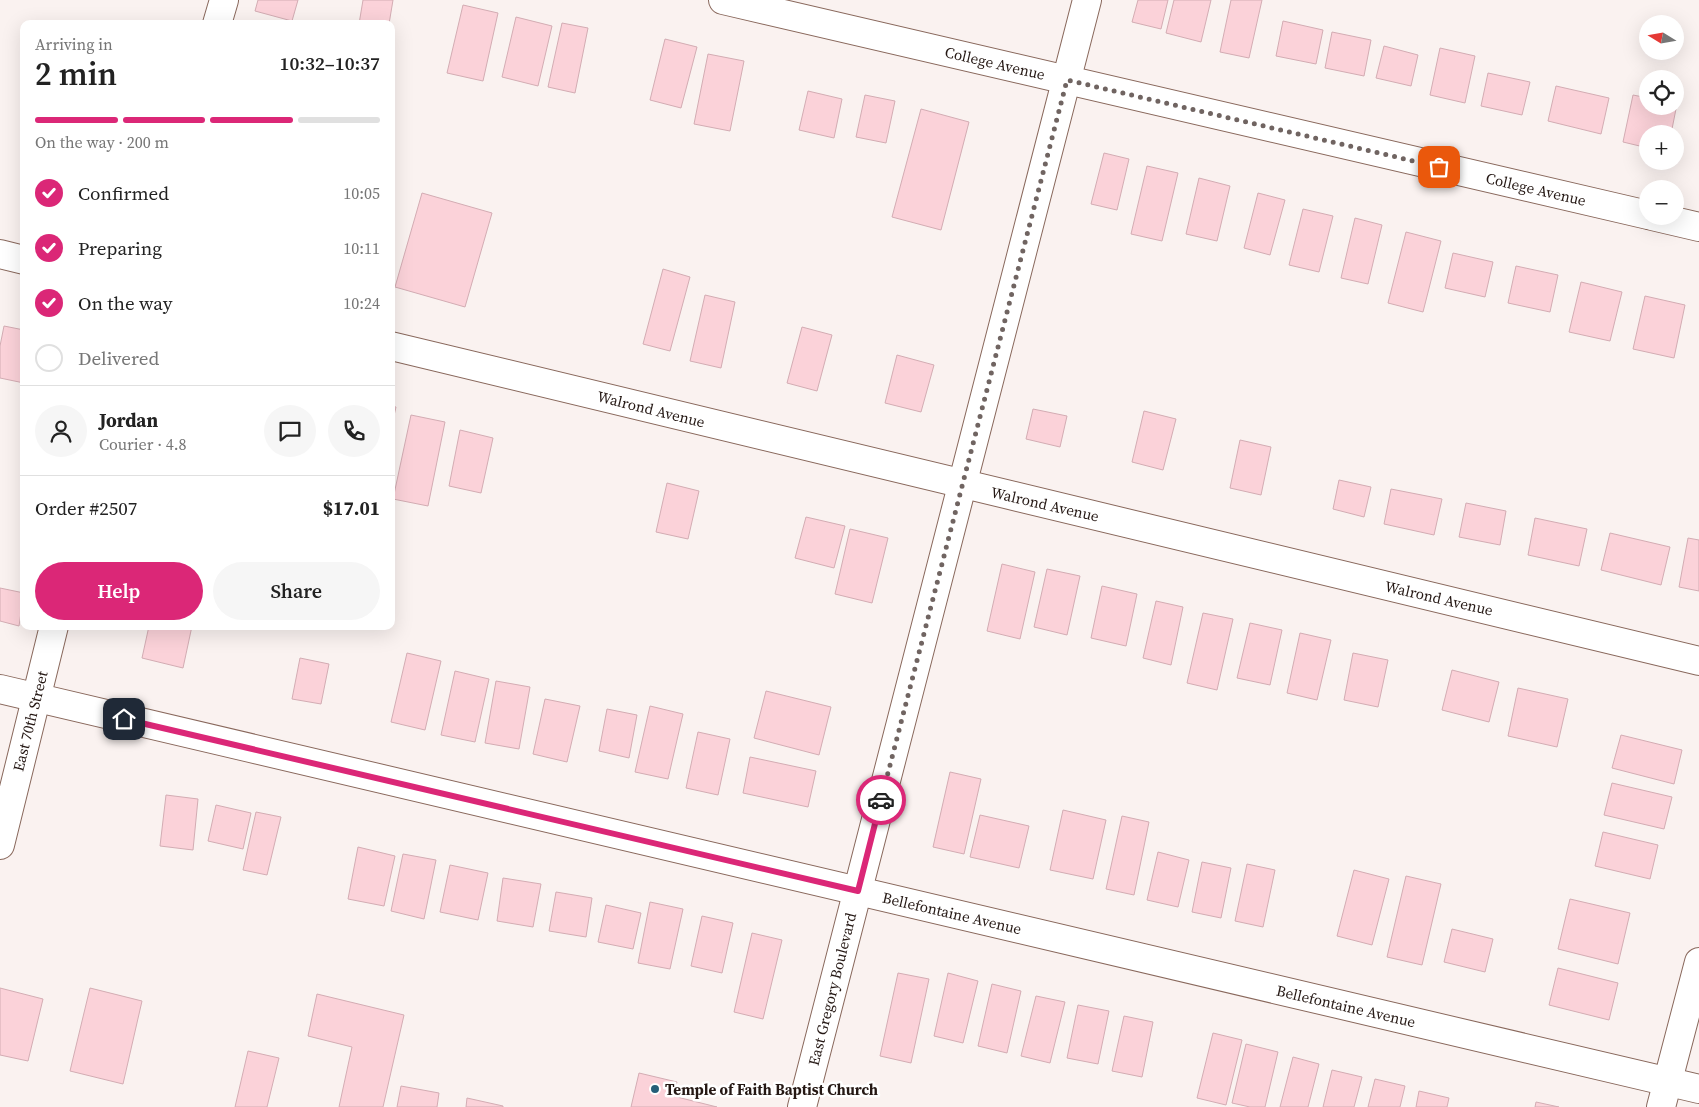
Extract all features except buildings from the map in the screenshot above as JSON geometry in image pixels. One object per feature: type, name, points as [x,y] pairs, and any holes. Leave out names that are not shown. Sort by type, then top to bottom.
[{"type":"street","points":[[218,20],[224,0]]},
{"type":"street","name":"College Avenue","points":[[723,0],[1639,213]]},
{"type":"street","name":"East Gregory Boulevard","points":[[802,1107],[1087,0]]},
{"type":"street","points":[[1684,223],[1699,227]]},
{"type":"street","points":[[0,254],[20,259]]},
{"type":"street","name":"Walrond Avenue","points":[[395,347],[1699,661]]},
{"type":"street","name":"East 70th Street","points":[[0,845],[53,630]]},
{"type":"street","name":"Bellefontaine Avenue","points":[[0,689],[858,891],[1664,1094],[1699,1089]]},
{"type":"street","points":[[1664,1094],[1699,962]]},
{"type":"way so far","points":[[881,800],[1067,80],[1439,167]]},
{"type":"place","name":"Temple of Faith Baptist Church","points":[[655,1089]]},
{"type":"route","points":[[124,719],[858,891],[881,800]]}]
